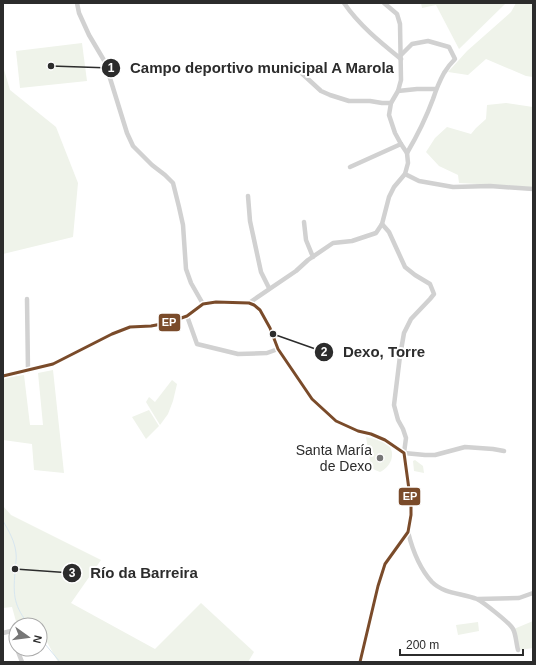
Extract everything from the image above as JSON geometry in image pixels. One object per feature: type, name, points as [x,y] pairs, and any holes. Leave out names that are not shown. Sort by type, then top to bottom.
[{"type":"street","points":[[77,3],[79,13],[89,35],[105,62],[127,133],[133,146],[173,183],[183,225],[186,269],[191,283],[203,304]]},
{"type":"street","points":[[344,3],[352,15],[380,43],[401,57]]},
{"type":"street","points":[[249,303],[296,271],[333,243],[352,241],[376,233],[382,224],[389,197],[394,187],[405,174],[408,163],[407,153],[401,144],[388,115],[391,103],[398,91],[401,80],[400,24],[396,14],[384,3]]},
{"type":"street","points":[[401,57],[412,44],[428,41],[449,47],[455,58],[444,72],[422,125],[407,153]]},
{"type":"street","points":[[296,68],[321,91],[330,95],[349,101],[391,103]]},
{"type":"street","points":[[398,91],[436,89]]},
{"type":"street","points":[[350,167],[401,144]]},
{"type":"street","points":[[405,174],[419,181],[453,187],[490,186],[533,189]]},
{"type":"street","points":[[248,196],[250,221],[261,272],[270,288]]},
{"type":"street","points":[[304,222],[306,240],[313,257]]},
{"type":"street","points":[[360,662],[378,586],[385,564],[408,532],[411,515],[411,504],[404,453],[406,438],[398,420],[394,405],[404,333],[411,319],[434,294],[430,284],[405,268],[389,232],[382,224]]},
{"type":"street","points":[[27,299],[28,371]]},
{"type":"street","points":[[3,376],[53,364],[112,334],[130,327],[151,326],[167,323],[187,316],[203,304],[216,302],[249,303],[260,310],[270,328],[278,349],[304,385],[312,399],[336,421],[358,431],[371,434],[385,440],[404,453],[425,456],[435,455],[465,447],[504,451]]},
{"type":"street","points":[[187,316],[197,344],[238,354],[267,353],[278,349]]},
{"type":"street","points":[[408,532],[424,571],[432,582],[445,591],[478,600],[519,598],[533,593]]},
{"type":"street","points":[[478,600],[501,617],[513,629],[518,650]]},
{"type":"shaded area","points":[[421,3],[506,3],[459,49],[436,5],[422,8]]},
{"type":"shaded area","points":[[516,3],[533,3],[533,77],[526,76],[486,59],[468,75],[448,72],[467,51],[511,12]]},
{"type":"shaded area","points":[[82,43],[87,81],[20,88],[16,51]]},
{"type":"shaded area","points":[[3,66],[10,90],[56,127],[78,183],[73,237],[3,254]]},
{"type":"shaded area","points":[[506,103],[533,107],[533,188],[459,183],[458,175],[439,166],[426,152],[435,138],[447,127],[471,134],[486,119],[487,105]]},
{"type":"shaded area","points":[[53,370],[64,473],[34,470],[32,444],[3,440],[3,378],[24,375],[30,425],[43,425],[38,373]]},
{"type":"shaded area","points":[[172,380],[177,384],[173,401],[168,414],[160,425],[146,402],[149,397],[155,402]]},
{"type":"shaded area","points":[[149,410],[159,426],[146,439],[132,417]]},
{"type":"shaded area","points":[[366,437],[386,442],[392,451],[390,463],[380,472],[371,467]]},
{"type":"shaded area","points":[[415,460],[423,466],[424,473],[414,471],[413,461]]},
{"type":"shaded area","points":[[3,506],[11,515],[101,560],[71,603],[155,649],[201,603],[254,652],[248,662],[58,662],[48,644],[48,617],[15,617],[12,607],[3,608]]},
{"type":"shaded area","points":[[533,621],[533,648],[520,650],[514,629]]},
{"type":"shaded area","points":[[478,622],[479,631],[458,635],[456,625]]},
{"type":"waterway","points":[[3,521],[15,549],[16,558],[14,588],[17,606],[23,617]]},
{"type":"waterway","points":[[48,648],[60,662]]},
{"type":"transit line","name":"EP","points":[[3,376],[53,364],[112,334],[130,327],[151,326],[167,323],[187,316],[203,304],[216,302],[249,303],[254,305],[260,310],[270,328],[278,349],[312,399],[336,421],[358,431],[371,434],[385,440],[404,453],[411,504],[408,532],[385,564],[378,586],[360,662]]},
{"type":"place","name":"Campo deportivo municipal A Marola","points":[[51,66]]},
{"type":"place","name":"Dexo, Torre","points":[[273,334]]},
{"type":"place","name":"Santa María de Dexo","points":[[380,458]]},
{"type":"place","name":"Río da Barreira","points":[[15,569]]}]
